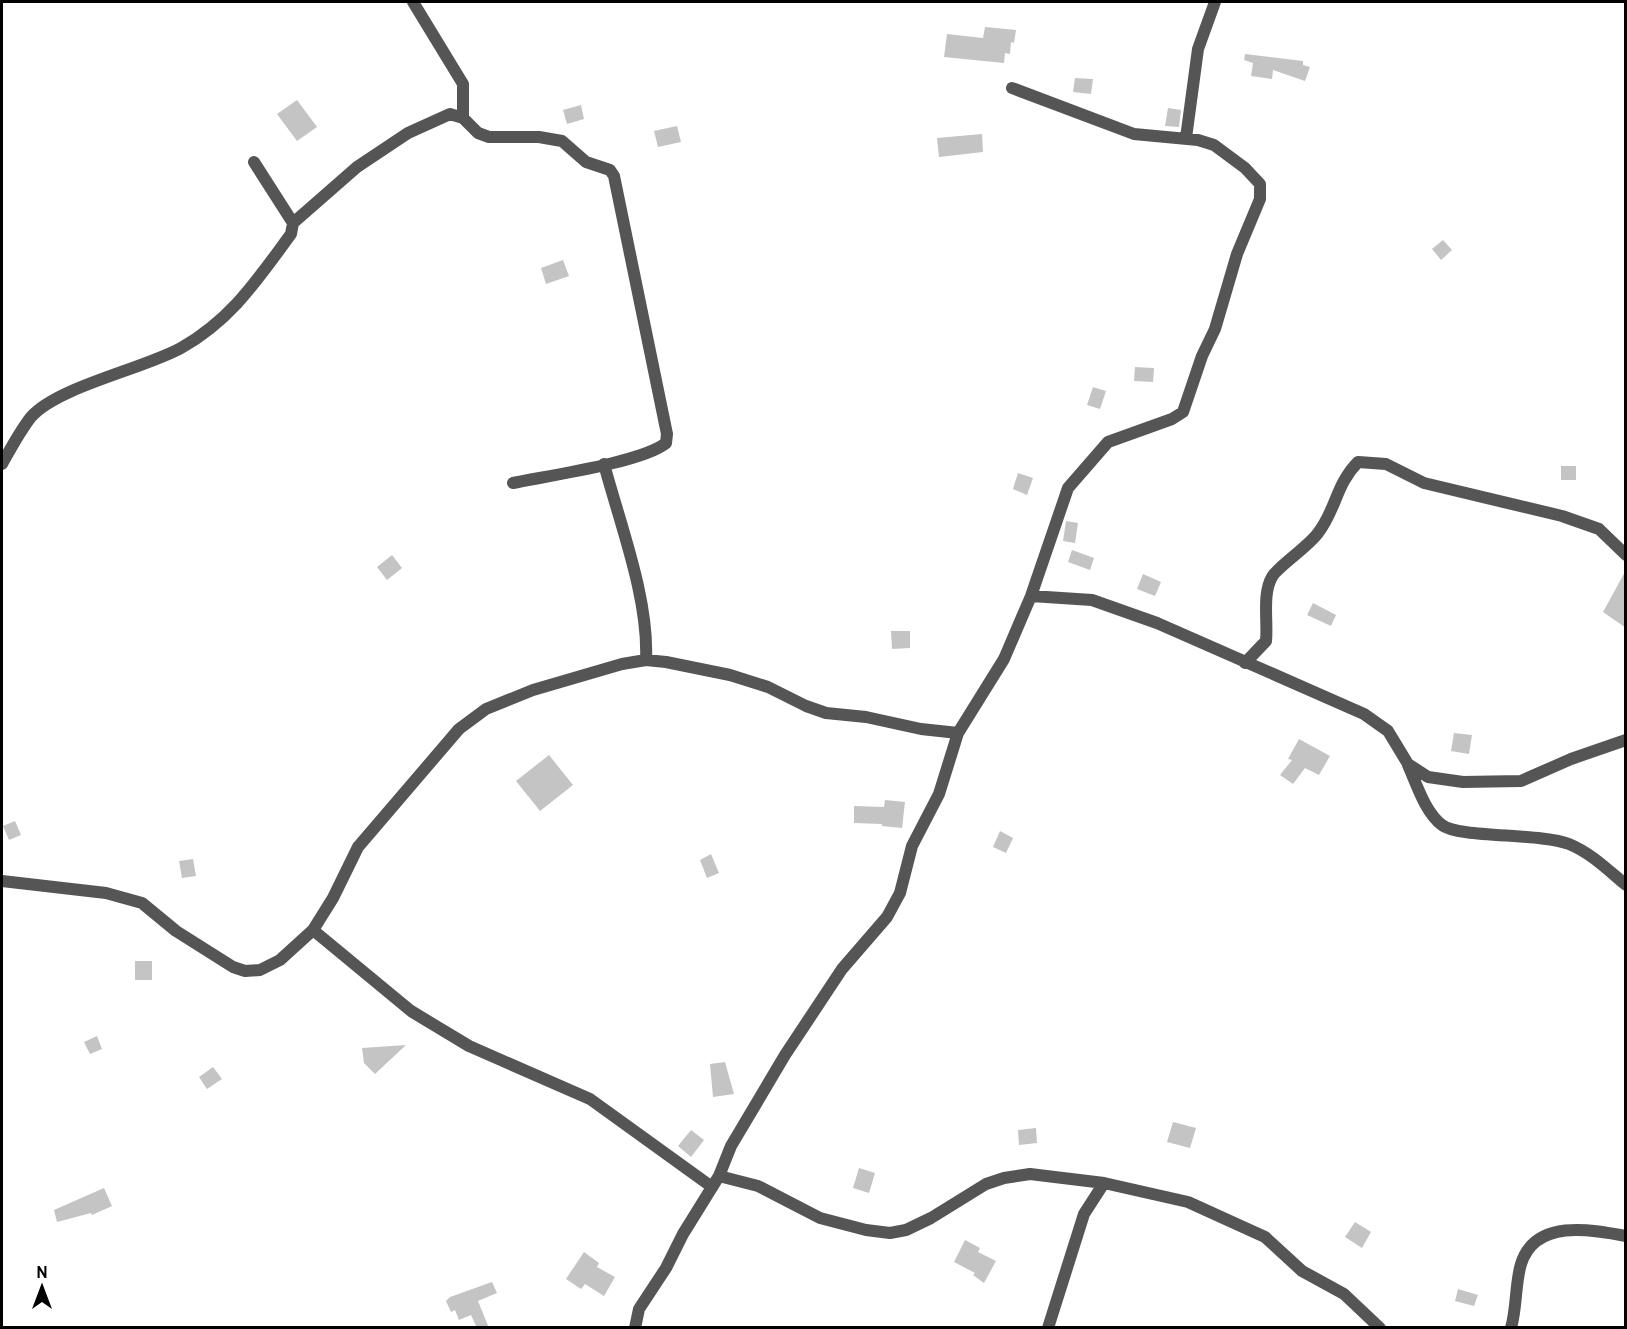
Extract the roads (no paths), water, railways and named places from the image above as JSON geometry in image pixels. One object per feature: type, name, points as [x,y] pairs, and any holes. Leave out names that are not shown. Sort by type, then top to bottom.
[{"type":"street","points":[[413,2],[463,84],[463,118]]},
{"type":"street","points":[[1186,138],[1198,49],[1215,2]]},
{"type":"street","points":[[635,1328],[639,1309],[666,1268],[683,1234],[719,1176],[731,1146],[785,1055],[842,969],[887,917],[900,892],[912,846],[939,794],[958,733],[1004,659],[1031,596],[1068,488],[1108,442],[1172,419],[1183,412],[1202,356],[1215,328],[1237,254],[1260,199],[1260,184],[1245,168],[1214,145],[1186,138],[1134,134],[1012,88]]},
{"type":"street","points":[[2,464],[32,416],[68,394],[180,349],[234,309],[291,234],[293,223],[357,167],[408,133],[450,114],[463,118],[478,134],[489,137],[539,137],[562,141],[586,162],[609,170],[615,176],[668,434],[666,443],[658,450],[513,483]]},
{"type":"street","points":[[254,162],[293,223]]},
{"type":"street","points":[[1245,663],[1266,641],[1268,591],[1272,576],[1299,554],[1319,532],[1344,476],[1358,462],[1386,464],[1424,483],[1562,516],[1599,529],[1626,555]]},
{"type":"street","points":[[604,464],[648,634],[646,660]]},
{"type":"street","points":[[1031,596],[1092,600],[1157,623],[1364,714],[1388,731],[1408,764],[1431,814],[1444,827],[1569,844],[1596,859],[1626,885]]},
{"type":"street","points":[[2,882],[106,893],[142,903],[176,931],[232,967],[245,971],[260,970],[280,960],[313,930],[333,898],[358,846],[459,729],[486,709],[533,690],[622,664],[646,660],[730,675],[768,687],[826,713],[866,717],[921,729],[958,733]]},
{"type":"street","points":[[1408,764],[1428,777],[1463,782],[1521,780],[1622,741],[1626,729]]},
{"type":"street","points":[[313,930],[411,1011],[469,1046],[591,1099],[712,1187]]},
{"type":"street","points":[[719,1176],[758,1186],[820,1218],[866,1230],[890,1233],[906,1230],[931,1218],[986,1184],[1004,1178],[1030,1174],[1104,1183],[1188,1202],[1265,1237],[1302,1270],[1344,1294],[1380,1328]]},
{"type":"street","points":[[1048,1328],[1084,1214],[1104,1183]]},
{"type":"street","points":[[1511,1328],[1521,1263],[1534,1243],[1550,1233],[1566,1229],[1626,1236]]}]
